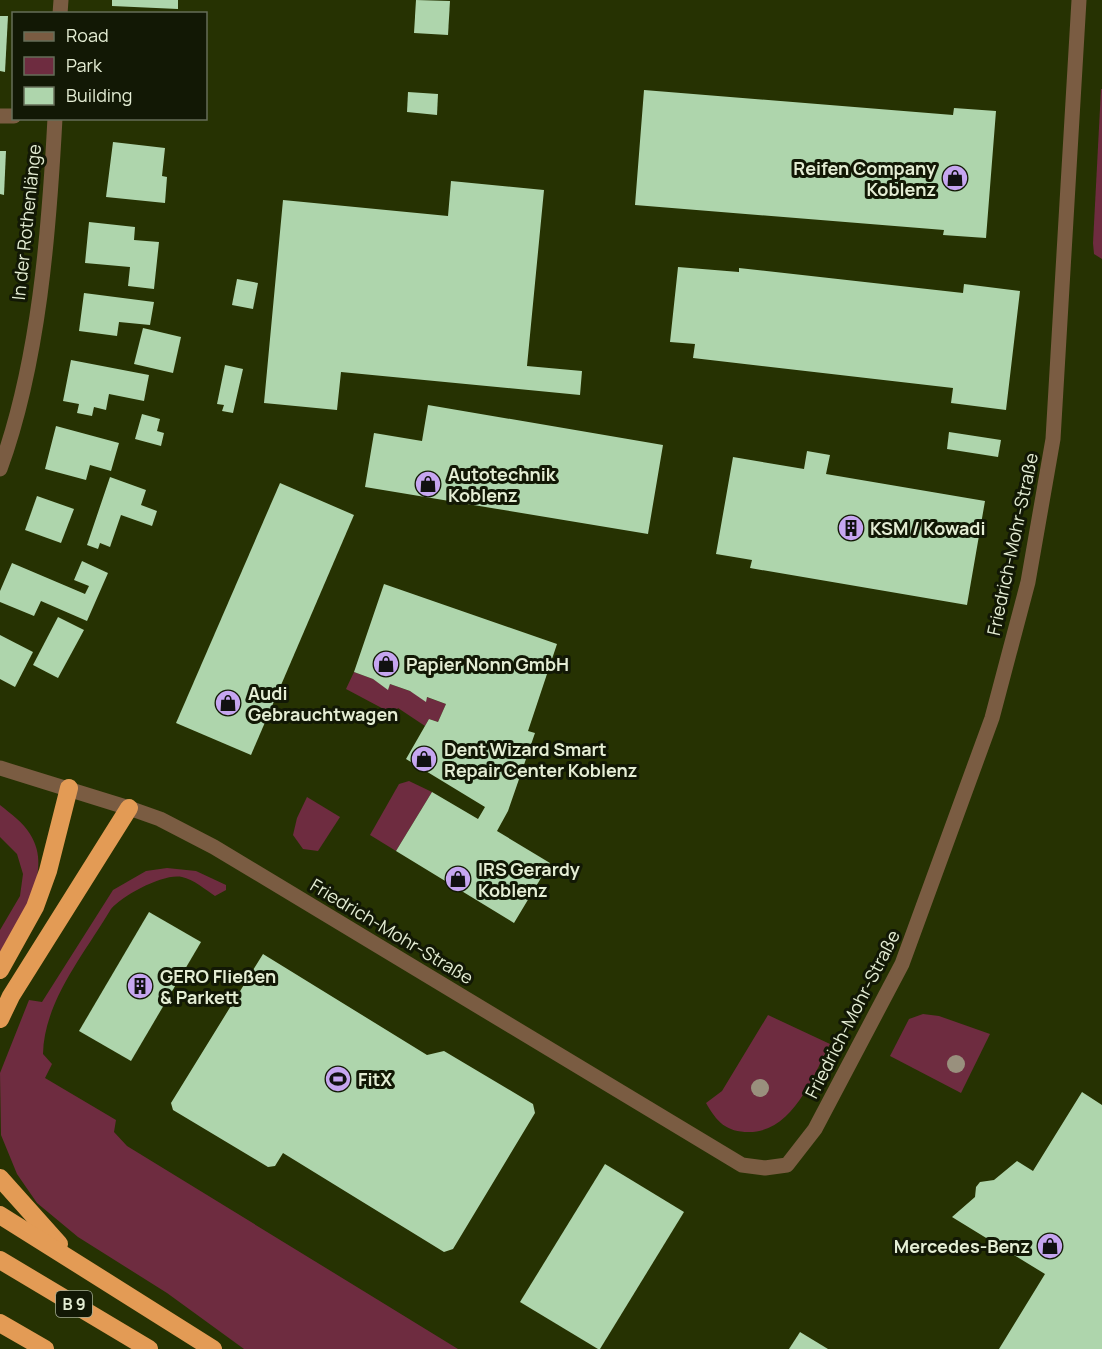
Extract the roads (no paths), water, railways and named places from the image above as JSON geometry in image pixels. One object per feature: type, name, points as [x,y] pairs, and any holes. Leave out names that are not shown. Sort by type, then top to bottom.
[{"type":"highway","points":[[0,970],[35,907],[51,860],[69,788]]},
{"type":"highway","points":[[0,1019],[11,996],[129,808]]},
{"type":"highway","points":[[0,1178],[69,1257]]},
{"type":"highway","points":[[0,1215],[213,1349]]},
{"type":"highway","name":"B 9","points":[[0,1260],[149,1349]]},
{"type":"highway","points":[[0,1323],[45,1349]]},
{"type":"street","name":"Friedrich-Mohr-Straße","points":[[0,768],[69,788],[160,819],[214,847],[742,1165],[765,1168],[786,1165],[821,1119],[902,964],[992,718],[1028,582],[1053,439],[1079,0]]},
{"type":"street","name":"In der Rothenlänge","points":[[0,469],[18,408],[39,294],[51,204],[55,120]]},
{"type":"place","name":"Reifen Company Koblenz","points":[[955,178]]},
{"type":"place","name":"Autotechnik Koblenz","points":[[428,484]]},
{"type":"place","name":"KSM / Kowadi","points":[[851,528]]},
{"type":"place","name":"Papier Nonn GmbH","points":[[386,664]]},
{"type":"place","name":"Audi Gebrauchtwagen","points":[[228,703]]},
{"type":"place","name":"Dent Wizard Smart Repair Center Koblenz","points":[[424,759]]},
{"type":"place","name":"IRS Gerardy Koblenz","points":[[458,879]]},
{"type":"place","name":"GERO Fließen & Parkett","points":[[140,986]]},
{"type":"place","name":"FitX","points":[[338,1079]]},
{"type":"place","name":"Mercedes-Benz","points":[[1050,1246]]}]
